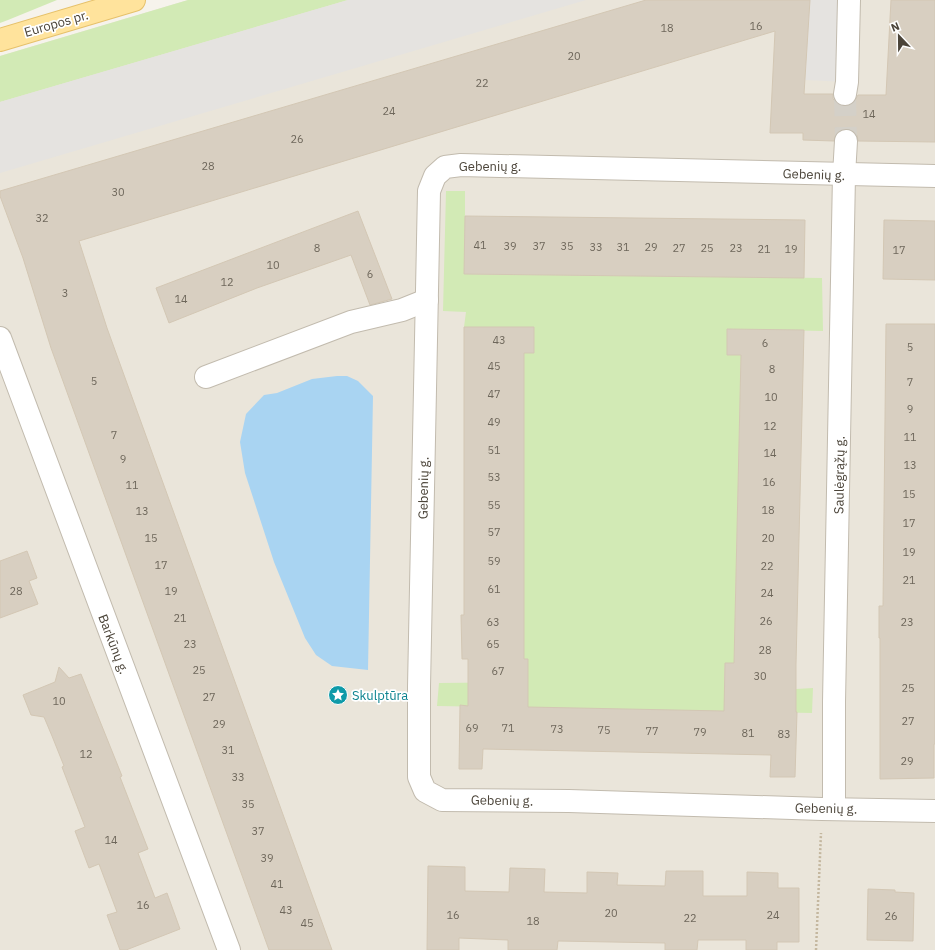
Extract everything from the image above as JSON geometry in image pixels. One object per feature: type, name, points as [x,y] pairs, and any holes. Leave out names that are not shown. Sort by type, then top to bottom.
[{"type":"main road","name":"Europos pr.","points":[[0,40],[134,0]]},
{"type":"street","points":[[845,94],[847,82],[850,0]]},
{"type":"street","name":"Saulėgrąžų g.","points":[[828,809],[834,702],[844,175],[846,141]]},
{"type":"street","name":"Gebenių g.","points":[[935,176],[461,165],[445,168],[435,176],[429,191],[419,777],[424,791],[442,800],[569,801],[935,811]]},
{"type":"street","points":[[206,377],[351,322],[402,310],[427,300]]},
{"type":"street","name":"Barkūnų g.","points":[[0,338],[229,950]]},
{"type":"path","points":[[816,950],[828,809]]},
{"type":"shaded area","points":[[188,0],[935,0],[935,950],[0,950],[0,56]]},
{"type":"shaded area","points":[[348,0],[586,0],[0,173],[0,102]]},
{"type":"shaded area","points":[[809,0],[850,0],[847,82],[805,80]]},
{"type":"green space","points":[[0,0],[57,0],[0,23]]},
{"type":"green space","points":[[188,0],[348,0],[0,102],[0,56]]},
{"type":"green space","points":[[446,191],[465,191],[465,274],[822,278],[823,331],[727,329],[727,355],[741,355],[734,663],[725,663],[724,687],[813,688],[812,713],[437,706],[439,683],[528,682],[528,659],[511,659],[524,646],[524,353],[534,353],[534,327],[464,327],[466,312],[443,311]]},
{"type":"water","points":[[347,376],[358,381],[373,396],[368,670],[332,666],[316,655],[305,638],[274,562],[245,473],[240,442],[246,414],[264,395],[277,393],[312,379]]},
{"type":"building","points":[[646,0],[810,0],[804,94],[833,94],[833,99],[837,103],[843,106],[850,106],[858,95],[886,95],[891,0],[935,0],[935,142],[858,141],[857,135],[853,131],[846,129],[840,130],[836,134],[834,141],[803,140],[803,133],[770,133],[775,31],[79,241],[107,328],[332,950],[269,950],[51,348],[23,258],[0,196],[0,191]]},
{"type":"building","points":[[358,211],[392,299],[370,305],[351,255],[257,288],[169,323],[156,288]]},
{"type":"building","points":[[465,216],[805,220],[804,278],[464,274]]},
{"type":"building","points":[[884,220],[935,221],[935,280],[883,279]]},
{"type":"building","points":[[886,324],[935,324],[934,778],[880,779],[879,606],[883,606]]},
{"type":"building","points":[[464,327],[534,327],[534,353],[524,353],[524,659],[528,659],[528,707],[724,711],[725,663],[734,663],[741,355],[727,355],[727,329],[804,330],[796,664],[797,712],[795,777],[770,777],[771,755],[483,749],[482,769],[459,769],[460,705],[468,706],[468,659],[462,659],[461,615],[464,615]]},
{"type":"building","points":[[27,551],[37,578],[29,581],[38,604],[0,618],[0,561]]},
{"type":"building","points":[[59,667],[69,678],[81,674],[122,776],[120,777],[148,849],[138,853],[155,898],[167,893],[180,929],[126,950],[120,950],[107,915],[117,912],[99,864],[89,868],[75,831],[85,827],[52,736],[44,717],[31,715],[23,695],[55,682]]},
{"type":"building","points":[[428,866],[465,867],[465,891],[509,892],[510,868],[545,869],[544,892],[587,893],[587,872],[618,873],[617,885],[665,886],[666,871],[703,871],[703,896],[747,896],[747,872],[778,873],[778,888],[799,888],[799,942],[777,942],[777,950],[746,950],[746,940],[698,940],[697,950],[665,950],[665,943],[558,941],[557,950],[508,950],[508,940],[459,938],[459,950],[427,950]]},
{"type":"building","points":[[868,889],[895,890],[895,892],[914,893],[913,941],[867,940]]},
{"type":"tunnel","points":[[845,94],[846,141]]},
{"type":"place","name":"Skulptūra","points":[[338,695]]}]
